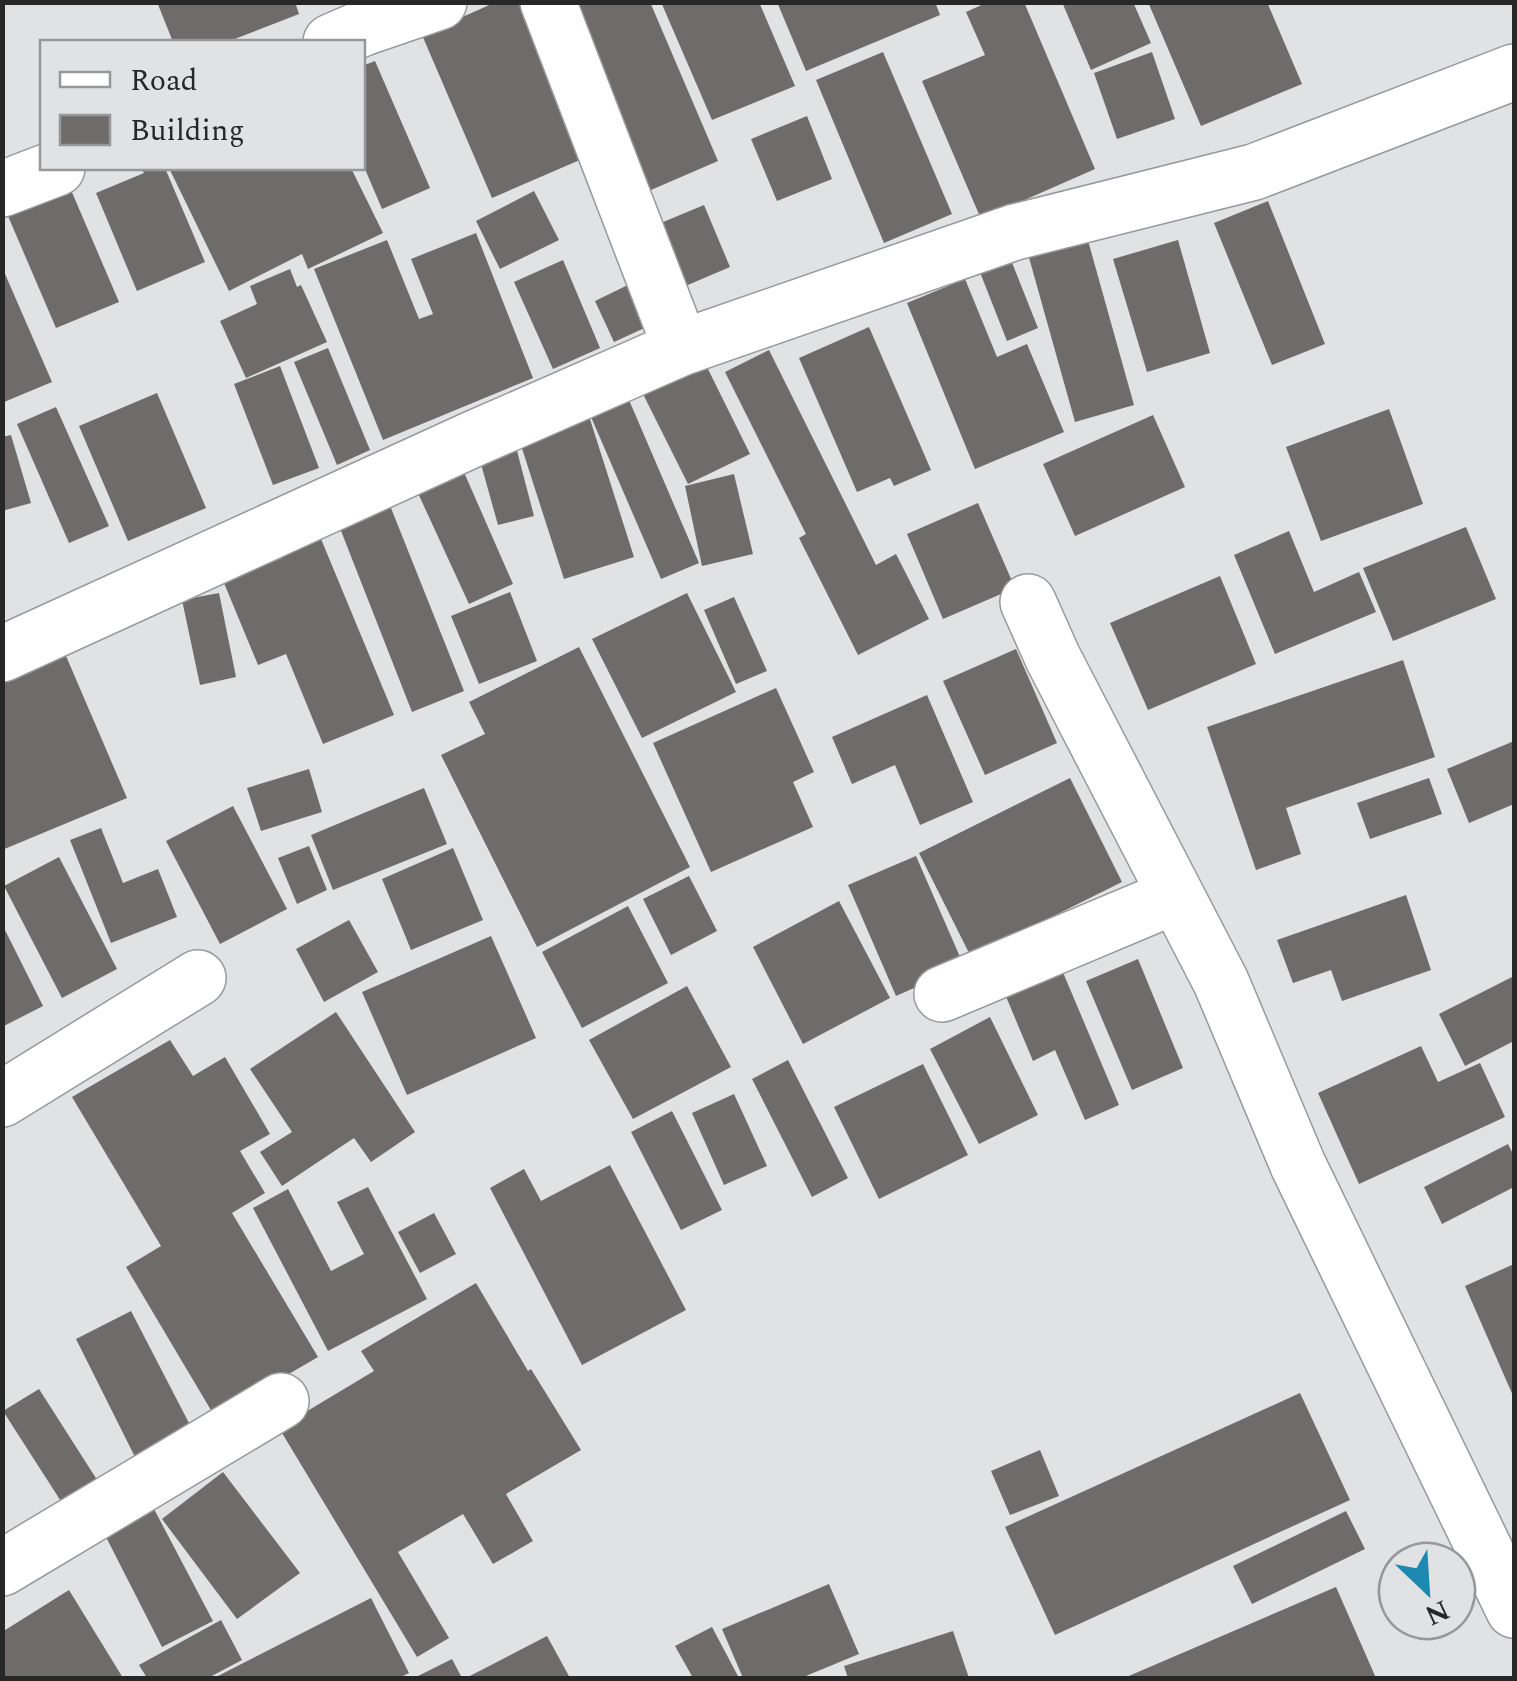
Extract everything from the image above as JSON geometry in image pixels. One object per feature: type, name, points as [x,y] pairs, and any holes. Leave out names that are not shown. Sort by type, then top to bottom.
[{"type":"street","points":[[336,40],[440,2]]},
{"type":"street","points":[[548,2],[681,348]]},
{"type":"street","points":[[2,654],[681,348],[1015,232],[1254,172],[1514,72]]},
{"type":"street","points":[[2,189],[52,170]]},
{"type":"street","points":[[1028,602],[1220,982],[1298,1165],[1514,1610]]},
{"type":"street","points":[[942,994],[1175,896]]},
{"type":"street","points":[[2,1099],[198,978]]},
{"type":"street","points":[[2,1568],[281,1401]]},
{"type":"building","points":[[157,2],[295,2],[299,14],[232,40],[172,40]]},
{"type":"building","points":[[496,2],[523,2],[589,156],[492,198],[422,35]]},
{"type":"building","points":[[572,2],[650,2],[718,161],[644,193]]},
{"type":"building","points":[[661,2],[759,2],[795,86],[712,120]]},
{"type":"building","points":[[777,2],[935,2],[940,15],[806,71]]},
{"type":"building","points":[[988,2],[1024,2],[1095,169],[981,219],[922,81],[985,55],[966,12]]},
{"type":"building","points":[[1062,2],[1133,2],[1151,43],[1091,70]]},
{"type":"building","points":[[1148,2],[1267,2],[1302,84],[1201,126]]},
{"type":"building","points":[[883,52],[952,214],[884,243],[816,80]]},
{"type":"building","points":[[1152,52],[1175,119],[1117,139],[1094,73]]},
{"type":"building","points":[[375,61],[430,188],[382,209],[365,169],[365,65]]},
{"type":"building","points":[[807,116],[832,179],[777,201],[751,139]]},
{"type":"building","points":[[142,170],[166,170],[205,262],[137,291],[96,193],[144,173]]},
{"type":"building","points":[[170,170],[352,170],[383,233],[308,269],[302,254],[229,291]]},
{"type":"building","points":[[68,183],[119,302],[56,328],[5,209]]},
{"type":"building","points":[[534,191],[559,240],[500,269],[476,221]]},
{"type":"building","points":[[1268,201],[1325,344],[1272,365],[1214,223]]},
{"type":"building","points":[[704,205],[730,267],[683,287],[656,225]]},
{"type":"building","points":[[476,233],[533,378],[383,440],[314,269],[387,240],[419,319],[433,314],[411,259]]},
{"type":"building","points":[[1087,237],[1134,405],[1075,422],[1028,254]]},
{"type":"building","points":[[1178,240],[1210,353],[1147,372],[1113,259]]},
{"type":"building","points":[[1005,245],[1038,328],[1007,341],[974,257]]},
{"type":"building","points":[[563,260],[600,348],[553,369],[514,282]]},
{"type":"building","points":[[2,267],[52,382],[4,402],[2,398]]},
{"type":"building","points":[[290,269],[327,342],[246,378],[220,321],[257,304],[250,286]]},
{"type":"building","points":[[965,279],[997,357],[1027,344],[1064,432],[975,469],[907,303]]},
{"type":"building","points":[[632,283],[651,325],[614,342],[595,301]]},
{"type":"building","points":[[869,327],[931,470],[894,486],[890,478],[857,492],[799,358]]},
{"type":"building","points":[[328,348],[370,450],[337,465],[294,362]]},
{"type":"building","points":[[769,350],[876,565],[896,554],[929,619],[858,655],[799,538],[806,534],[725,372]]},
{"type":"building","points":[[703,359],[750,454],[688,484],[641,390]]},
{"type":"building","points":[[280,366],[319,468],[273,485],[234,384]]},
{"type":"building","points":[[157,393],[206,508],[128,541],[79,426]]},
{"type":"building","points":[[626,393],[699,563],[661,579],[588,410]]},
{"type":"building","points":[[56,407],[109,526],[69,543],[17,424]]},
{"type":"building","points":[[1389,409],[1423,504],[1321,541],[1286,447]]},
{"type":"building","points":[[588,413],[634,557],[564,579],[518,436]]},
{"type":"building","points":[[1153,415],[1185,487],[1075,536],[1043,464]]},
{"type":"building","points":[[11,435],[31,503],[2,511],[2,437]]},
{"type":"building","points":[[516,447],[534,516],[498,525],[479,457]]},
{"type":"building","points":[[463,470],[513,584],[469,604],[417,491]]},
{"type":"building","points":[[734,474],[753,554],[702,566],[685,486]]},
{"type":"building","points":[[387,498],[464,691],[412,712],[336,518]]},
{"type":"building","points":[[978,503],[1015,588],[943,619],[907,534]]},
{"type":"building","points":[[314,522],[394,715],[323,744],[286,654],[258,665],[224,583],[282,558],[273,539]]},
{"type":"building","points":[[1466,527],[1496,599],[1393,641],[1363,568]]},
{"type":"building","points":[[1289,531],[1314,592],[1359,572],[1376,612],[1275,654],[1234,555]]},
{"type":"building","points":[[1220,576],[1256,664],[1148,710],[1110,623]]},
{"type":"building","points":[[510,592],[537,661],[479,684],[451,616]]},
{"type":"building","points":[[219,593],[236,677],[200,685],[182,600]]},
{"type":"building","points":[[687,593],[736,692],[642,738],[592,639]]},
{"type":"building","points":[[734,597],[767,671],[736,684],[704,610]]},
{"type":"building","points":[[60,642],[127,798],[2,850],[2,666]]},
{"type":"building","points":[[579,647],[690,867],[537,947],[441,755],[485,734],[469,702]]},
{"type":"building","points":[[1016,649],[1057,743],[985,775],[943,681]]},
{"type":"building","points":[[1403,660],[1435,757],[1286,808],[1301,854],[1256,870],[1207,727]]},
{"type":"building","points":[[776,688],[814,772],[793,782],[813,827],[711,872],[653,743]]},
{"type":"building","points":[[927,695],[973,802],[920,825],[895,765],[852,784],[832,737]]},
{"type":"building","points":[[1514,741],[1514,804],[1469,823],[1447,769]]},
{"type":"building","points":[[309,769],[322,812],[261,831],[247,788]]},
{"type":"building","points":[[1070,778],[1122,882],[971,957],[919,853]]},
{"type":"building","points":[[1429,778],[1442,814],[1370,839],[1357,803]]},
{"type":"building","points":[[424,788],[447,844],[333,890],[311,835]]},
{"type":"building","points":[[233,806],[287,909],[220,944],[166,841]]},
{"type":"building","points":[[101,828],[123,883],[158,869],[177,917],[111,943],[70,840]]},
{"type":"building","points":[[309,846],[327,890],[297,904],[278,858]]},
{"type":"building","points":[[453,848],[483,920],[411,950],[382,879]]},
{"type":"building","points":[[916,856],[964,966],[896,996],[848,885]]},
{"type":"building","points":[[59,857],[117,969],[62,998],[4,886]]},
{"type":"building","points":[[689,876],[717,931],[671,955],[643,899]]},
{"type":"building","points":[[1406,895],[1431,970],[1342,1001],[1331,970],[1293,983],[1277,940]]},
{"type":"building","points":[[839,901],[890,998],[803,1044],[753,947]]},
{"type":"building","points":[[628,906],[668,983],[582,1028],[542,952]]},
{"type":"building","points":[[349,920],[378,972],[324,1002],[296,949]]},
{"type":"building","points":[[2,924],[43,1006],[2,1027]]},
{"type":"building","points":[[491,936],[536,1038],[407,1095],[362,992]]},
{"type":"building","points":[[1138,959],[1183,1068],[1132,1090],[1086,981]]},
{"type":"building","points":[[1059,963],[1119,1105],[1085,1120],[1055,1050],[1033,1061],[1002,987]]},
{"type":"building","points":[[1514,976],[1514,1041],[1465,1066],[1439,1014]]},
{"type":"building","points":[[687,986],[731,1067],[633,1119],[589,1040]]},
{"type":"building","points":[[336,1012],[415,1132],[371,1162],[354,1138],[282,1186],[260,1152],[292,1132],[250,1069]]},
{"type":"building","points":[[990,1017],[1038,1115],[979,1144],[930,1049]]},
{"type":"building","points":[[170,1040],[193,1076],[225,1057],[270,1134],[240,1151],[265,1193],[232,1213],[318,1357],[215,1417],[126,1267],[161,1246],[72,1097]]},
{"type":"building","points":[[1421,1046],[1438,1082],[1480,1063],[1505,1117],[1359,1184],[1318,1093]]},
{"type":"building","points":[[788,1060],[848,1178],[812,1197],[752,1079]]},
{"type":"building","points":[[923,1064],[968,1155],[879,1199],[834,1107]]},
{"type":"building","points":[[734,1094],[767,1166],[724,1185],[692,1113]]},
{"type":"building","points":[[672,1111],[722,1210],[681,1230],[631,1132]]},
{"type":"building","points":[[1508,1144],[1514,1156],[1514,1187],[1442,1224],[1424,1187]]},
{"type":"building","points":[[610,1165],[686,1310],[582,1365],[490,1188],[524,1169],[541,1201]]},
{"type":"building","points":[[368,1187],[427,1299],[328,1351],[253,1208],[288,1189],[331,1271],[364,1254],[337,1202]]},
{"type":"building","points":[[434,1213],[456,1254],[420,1273],[398,1232]]},
{"type":"building","points":[[1514,1264],[1514,1398],[1465,1286]]},
{"type":"building","points":[[476,1283],[581,1450],[506,1494],[533,1541],[493,1564],[463,1514],[398,1552],[449,1638],[417,1657],[279,1428],[374,1371],[361,1351]]},
{"type":"building","points":[[131,1311],[191,1427],[135,1457],[76,1339]]},
{"type":"building","points":[[39,1389],[108,1497],[73,1520],[3,1411]]},
{"type":"building","points":[[1300,1393],[1350,1500],[1055,1635],[1005,1527]]},
{"type":"building","points":[[1040,1450],[1059,1496],[1010,1515],[991,1471]]},
{"type":"building","points":[[223,1472],[300,1573],[237,1619],[162,1519]]},
{"type":"building","points":[[154,1509],[213,1621],[162,1647],[105,1535]]},
{"type":"building","points":[[1346,1511],[1365,1549],[1252,1604],[1233,1566]]},
{"type":"building","points":[[829,1584],[859,1654],[801,1678],[743,1678],[722,1629]]},
{"type":"building","points":[[1336,1587],[1376,1678],[1124,1678]]},
{"type":"building","points":[[69,1590],[123,1678],[2,1678],[2,1632]]},
{"type":"building","points":[[371,1598],[409,1673],[399,1678],[214,1678]]},
{"type":"building","points":[[221,1620],[242,1660],[208,1678],[147,1678],[139,1665]]},
{"type":"building","points":[[712,1627],[739,1678],[693,1678],[675,1646]]},
{"type":"building","points":[[953,1631],[969,1678],[848,1678],[844,1666]]},
{"type":"building","points":[[547,1636],[570,1678],[466,1678]]},
{"type":"building","points":[[452,1659],[462,1678],[414,1678]]}]
